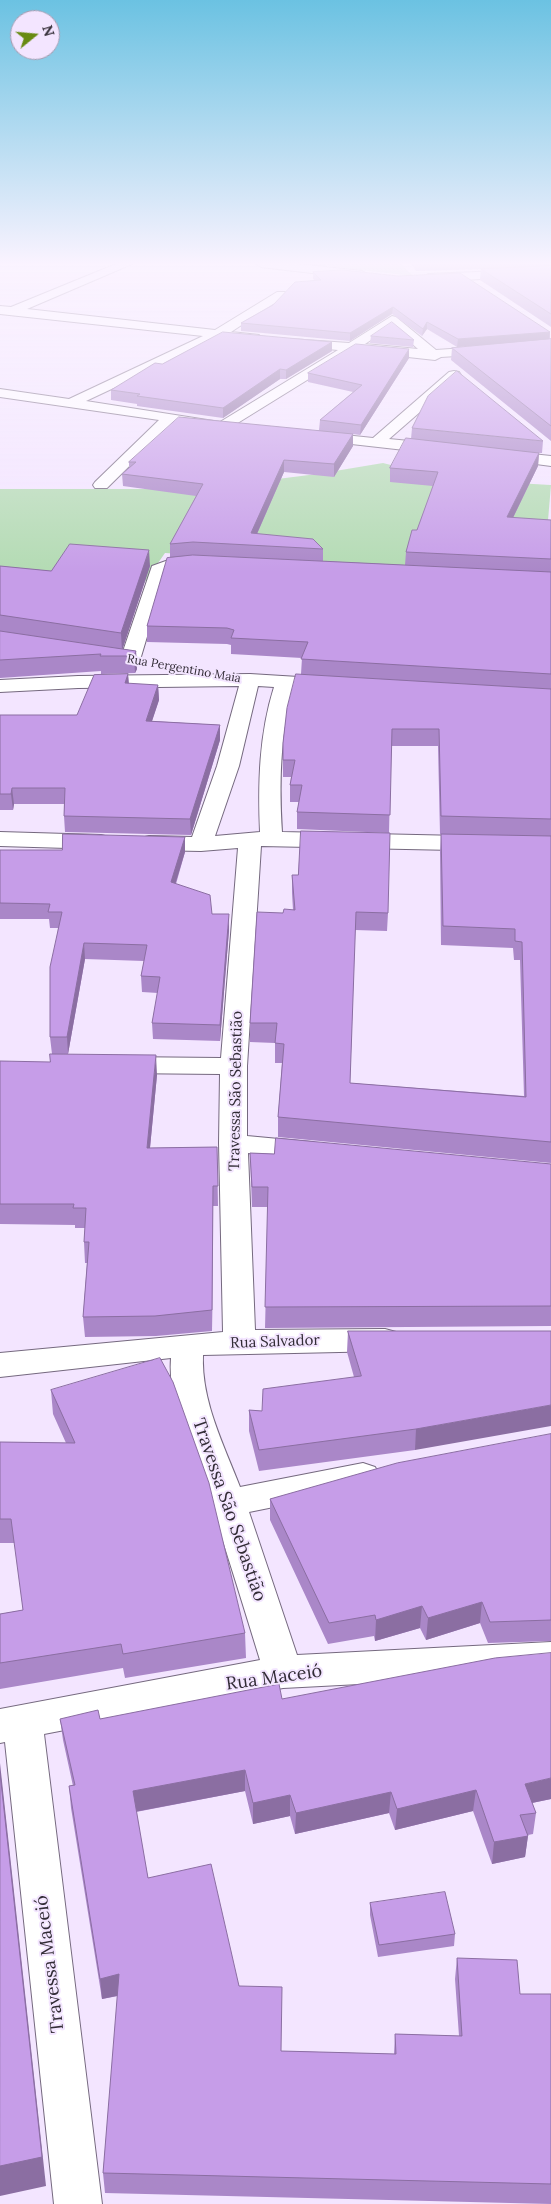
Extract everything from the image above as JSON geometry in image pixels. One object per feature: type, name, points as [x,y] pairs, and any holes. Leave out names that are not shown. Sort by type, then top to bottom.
[{"type":"street","points":[[71,403],[148,367]]},
{"type":"street","points":[[223,426],[321,367]]},
{"type":"street","points":[[377,442],[459,377],[448,367]]},
{"type":"street","points":[[0,394],[243,428]]},
{"type":"street","points":[[101,485],[170,417]]},
{"type":"street","points":[[300,434],[454,450]]},
{"type":"street","points":[[493,454],[551,461]]},
{"type":"street","name":"Rua Pergentino Maia","points":[[223,564],[176,563],[165,565],[158,570],[121,658],[250,680]]},
{"type":"street","points":[[201,844],[228,766],[250,680]]},
{"type":"street","points":[[0,686],[78,682],[250,680],[354,686]]},
{"type":"street","name":"Travessa São Sebastião","points":[[240,1342],[233,1143],[234,1066],[275,713],[285,682]]},
{"type":"street","points":[[0,839],[201,844],[261,839],[551,846]]},
{"type":"street","points":[[98,1064],[234,1066]]},
{"type":"street","points":[[233,1143],[332,1153]]},
{"type":"street","name":"Rua Salvador","points":[[0,1364],[70,1360],[240,1342],[275,1340],[412,1340]]},
{"type":"street","name":"Travessa São Sebastião","points":[[188,1346],[186,1374],[190,1397],[228,1503],[283,1672]]},
{"type":"street","points":[[228,1503],[389,1470]]},
{"type":"street","name":"Rua Maceió","points":[[11,1725],[283,1672],[551,1658]]},
{"type":"street","name":"Travessa Maceió","points":[[11,1725],[78,2204]]},
{"type":"green space","points":[[383,463],[446,479],[551,485],[547,532],[407,567],[165,553],[99,648],[0,632],[0,489],[198,489],[317,474]]},
{"type":"building","points":[[149,367],[291,367],[286,370],[280,369],[223,408],[137,396],[140,394],[111,390]]},
{"type":"building","points":[[318,367],[398,367],[361,425],[320,420],[362,385],[308,373]]},
{"type":"building","points":[[476,367],[551,367],[551,426]]},
{"type":"building","points":[[457,371],[543,441],[412,428],[428,396]]},
{"type":"building","points":[[179,417],[353,434],[334,464],[284,460],[251,533],[313,539],[323,549],[193,542],[170,544],[203,484],[122,474],[136,462],[129,462]]},
{"type":"building","points":[[406,438],[539,453],[507,517],[551,520],[551,559],[406,552],[412,530],[417,530],[438,472],[390,468]]},
{"type":"building","points":[[70,544],[149,550],[121,633],[0,615],[0,566],[51,571]]},
{"type":"building","points":[[193,555],[551,572],[551,674],[301,659],[308,642],[231,638],[234,630],[227,628],[147,626],[167,558]]},
{"type":"building","points":[[0,631],[136,651],[134,656],[100,656],[101,654],[0,660]]},
{"type":"building","points":[[128,674],[125,683],[158,685],[146,721],[220,725],[190,819],[64,816],[65,788],[12,788],[11,794],[0,794],[0,715],[77,715],[94,675]]},
{"type":"building","points":[[296,674],[551,689],[551,819],[441,816],[439,729],[392,729],[390,815],[297,812],[302,785],[290,785],[295,760],[283,760],[287,708]]},
{"type":"building","points":[[301,831],[390,833],[388,913],[356,912],[350,1083],[526,1097],[522,942],[515,941],[515,929],[443,926],[441,834],[551,836],[551,1142],[278,1117],[284,1044],[275,1043],[277,1023],[250,1023],[257,912],[283,913],[284,909],[295,910],[292,875],[298,875]]},
{"type":"building","points":[[63,834],[185,837],[171,882],[210,895],[212,914],[229,914],[220,1025],[152,1023],[160,977],[141,976],[147,945],[84,943],[67,1037],[50,1037],[50,967],[62,912],[48,912],[50,904],[0,903],[0,850],[62,850]]},
{"type":"building","points":[[50,1054],[156,1055],[147,1148],[217,1147],[218,1186],[213,1186],[212,1310],[155,1316],[83,1317],[89,1242],[84,1242],[86,1208],[73,1208],[74,1204],[0,1204],[0,1061],[50,1062]]},
{"type":"building","points":[[276,1138],[551,1164],[551,1306],[265,1307],[268,1187],[252,1187],[250,1153],[274,1154]]},
{"type":"building","points":[[348,1331],[551,1331],[551,1405],[416,1429],[259,1450],[249,1410],[262,1411],[263,1389],[361,1376]]},
{"type":"building","points":[[160,1358],[173,1382],[209,1483],[245,1633],[123,1654],[121,1644],[0,1663],[0,1614],[23,1610],[11,1519],[0,1519],[0,1442],[75,1443],[51,1390]]},
{"type":"building","points":[[551,1434],[551,1620],[490,1622],[482,1602],[428,1618],[422,1606],[376,1620],[375,1615],[329,1623],[270,1499],[397,1463]]},
{"type":"building","points":[[551,1653],[551,1778],[525,1784],[536,1813],[520,1815],[528,1836],[494,1842],[476,1790],[397,1809],[391,1792],[296,1813],[290,1795],[253,1803],[245,1770],[133,1791],[148,1878],[211,1864],[239,1986],[282,1987],[281,2051],[396,2054],[395,2034],[462,2036],[457,1958],[517,1960],[520,1994],[551,1994],[551,2184],[103,2173],[119,1974],[100,1979],[69,1786],[75,1785],[60,1719],[98,1710],[100,1719],[279,1684],[282,1699],[495,1658]]},
{"type":"building","points":[[0,1773],[42,2157],[0,2166]]},
{"type":"building","points":[[445,1892],[455,1934],[379,1945],[370,1903]]}]
